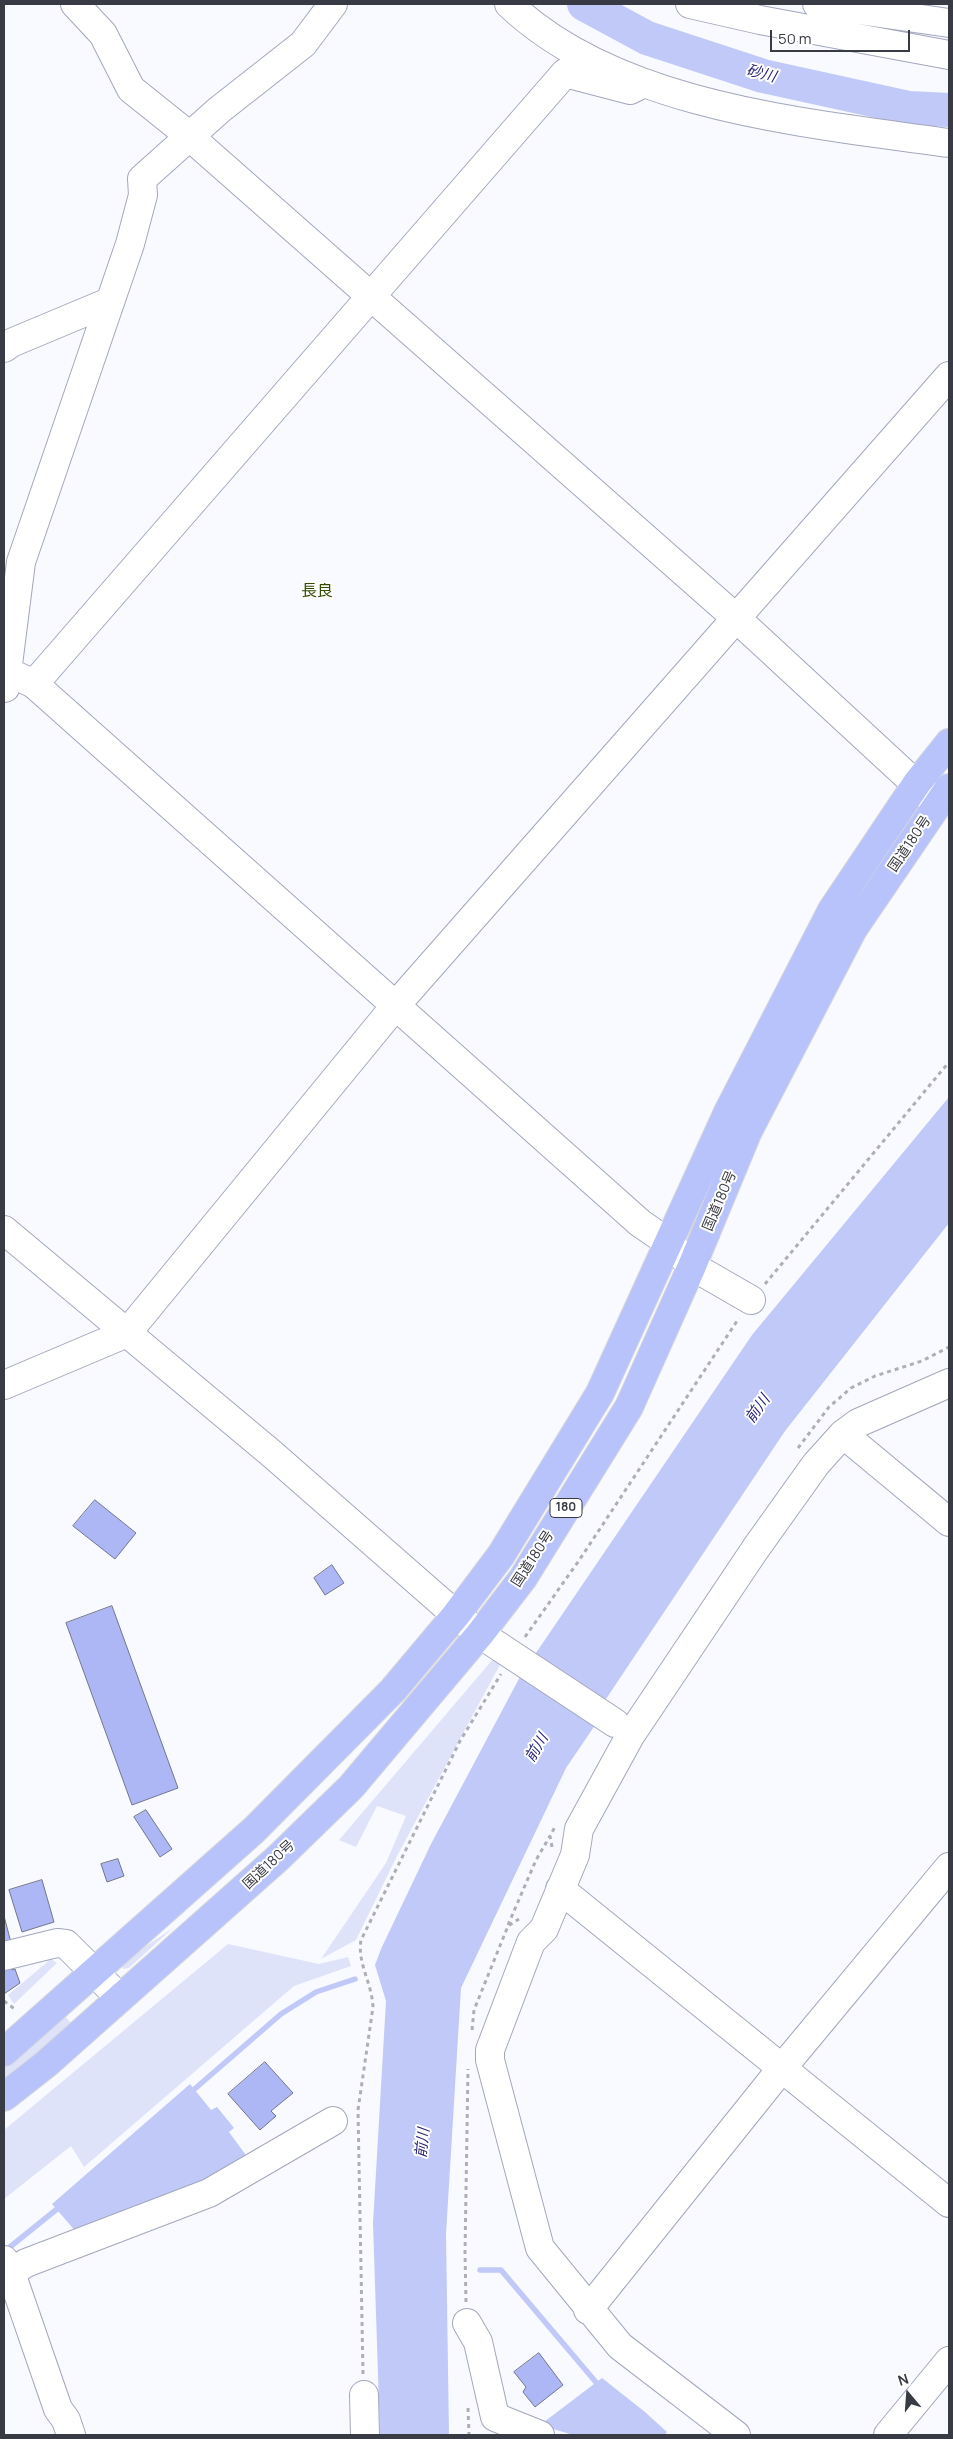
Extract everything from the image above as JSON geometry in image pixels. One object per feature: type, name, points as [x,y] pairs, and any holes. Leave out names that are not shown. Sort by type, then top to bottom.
[{"type":"highway","name":"国道180号","points":[[4,2052],[94,1970],[254,1830],[393,1690],[456,1615],[501,1555],[600,1393],[728,1112],[832,910],[917,783],[949,743]]},
{"type":"highway","name":"国道180号","points":[[4,2097],[46,2064],[278,1858],[351,1787],[480,1634],[523,1578],[629,1406],[692,1266],[748,1131],[853,928],[943,796]]},
{"type":"street","points":[[75,4],[103,34],[131,89],[188,136],[736,618],[917,783],[943,796]]},
{"type":"street","points":[[333,4],[303,44],[188,136],[142,179],[143,195],[130,244],[21,562],[5,678],[34,684],[640,1223],[669,1243],[692,1266],[751,1300]]},
{"type":"street","points":[[508,4],[544,34],[577,53],[644,83],[722,106],[788,120],[949,143]]},
{"type":"street","points":[[690,4],[760,20],[949,55]]},
{"type":"street","points":[[818,4],[949,23]]},
{"type":"street","points":[[34,684],[565,73],[630,90],[644,83]]},
{"type":"street","points":[[4,348],[11,343],[109,302]]},
{"type":"street","points":[[4,1385],[127,1333],[396,1005],[949,376]]},
{"type":"street","points":[[4,1230],[272,1454],[456,1615],[480,1634],[518,1657],[612,1721]]},
{"type":"street","points":[[736,2435],[620,2346],[588,2310],[540,2248],[535,2237],[490,2060],[490,2050],[531,1942],[544,1929],[575,1855],[579,1829],[630,1736],[756,1548],[816,1464],[843,1434],[858,1423],[949,1383]]},
{"type":"street","points":[[843,1434],[949,1522]]},
{"type":"street","points":[[588,2310],[782,2068],[949,1868]]},
{"type":"street","points":[[560,1889],[949,2203]]},
{"type":"street","points":[[4,1956],[56,1943],[66,1944],[120,1998]]},
{"type":"street","points":[[72,2435],[66,2420],[58,2409],[6,2268],[26,2263],[209,2193],[332,2121]]},
{"type":"street","points":[[467,2323],[478,2342],[495,2417],[540,2435]]},
{"type":"street","points":[[888,2435],[949,2362]]},
{"type":"street","points":[[364,2395],[364,2435]]},
{"type":"path","points":[[364,2395],[358,2110],[372,2001],[359,1953],[361,1940],[460,1741],[518,1657],[580,1559],[751,1300],[949,1062]]},
{"type":"path","points":[[508,1926],[536,1860],[550,1836]]},
{"type":"path","points":[[4,2001],[17,2011]]},
{"type":"path","points":[[467,2323],[465,2243],[468,2067]]},
{"type":"shaded area","points":[[499,1652],[502,1661],[397,1856],[356,1940],[321,1959],[386,1863],[406,1816],[377,1806],[356,1847],[339,1840]]},
{"type":"shaded area","points":[[173,1928],[129,1968],[123,1969],[122,1964],[125,1960]]},
{"type":"shaded area","points":[[228,1944],[319,1964],[348,1957],[351,1966],[294,1986],[84,2167],[71,2146],[4,2199],[4,2130]]},
{"type":"shaded area","points":[[51,1959],[57,1963],[14,2004],[8,1995]]},
{"type":"shaded area","points":[[62,2013],[74,2026],[4,2083],[4,2068]]},
{"type":"water","name":"前川","points":[[949,1097],[949,1223],[785,1431],[600,1708],[600,1718],[566,1768],[461,1988],[446,2234],[449,2435],[380,2435],[373,2223],[386,2001],[375,1965],[381,1949],[431,1844],[521,1675],[752,1335]]},
{"type":"water","points":[[190,2084],[211,2110],[217,2107],[234,2128],[229,2132],[248,2158],[205,2185],[77,2233],[52,2204]]},
{"type":"water","points":[[602,2378],[645,2412],[667,2432],[665,2435],[573,2435],[540,2425]]},
{"type":"building","points":[[95,1500],[136,1533],[115,1559],[73,1526]]},
{"type":"building","points":[[332,1565],[344,1583],[325,1595],[314,1578]]},
{"type":"building","points":[[112,1606],[178,1788],[132,1805],[66,1623]]},
{"type":"building","points":[[146,1810],[172,1849],[160,1857],[134,1817]]},
{"type":"building","points":[[118,1859],[124,1876],[107,1882],[101,1864]]},
{"type":"building","points":[[42,1880],[54,1922],[22,1932],[9,1890]]},
{"type":"building","points":[[4,1916],[13,1950],[4,1952]]},
{"type":"building","points":[[10,1963],[12,1970],[15,1969],[20,1983],[4,1994],[4,1965]]},
{"type":"building","points":[[265,2062],[293,2093],[271,2111],[276,2116],[260,2130],[228,2094]]},
{"type":"building","points":[[539,2353],[563,2385],[535,2407],[523,2392],[526,2387],[514,2372]]},
{"type":"waterway","name":"砂川","points":[[584,4],[647,38],[763,76],[909,108],[949,110]]},
{"type":"waterway","points":[[190,2093],[281,2014],[316,1992],[355,1979]]},
{"type":"waterway","points":[[5,2251],[62,2205]]},
{"type":"waterway","points":[[480,2270],[501,2270],[600,2387]]},
{"type":"district","name":"長良","points":[[317,592]]}]
